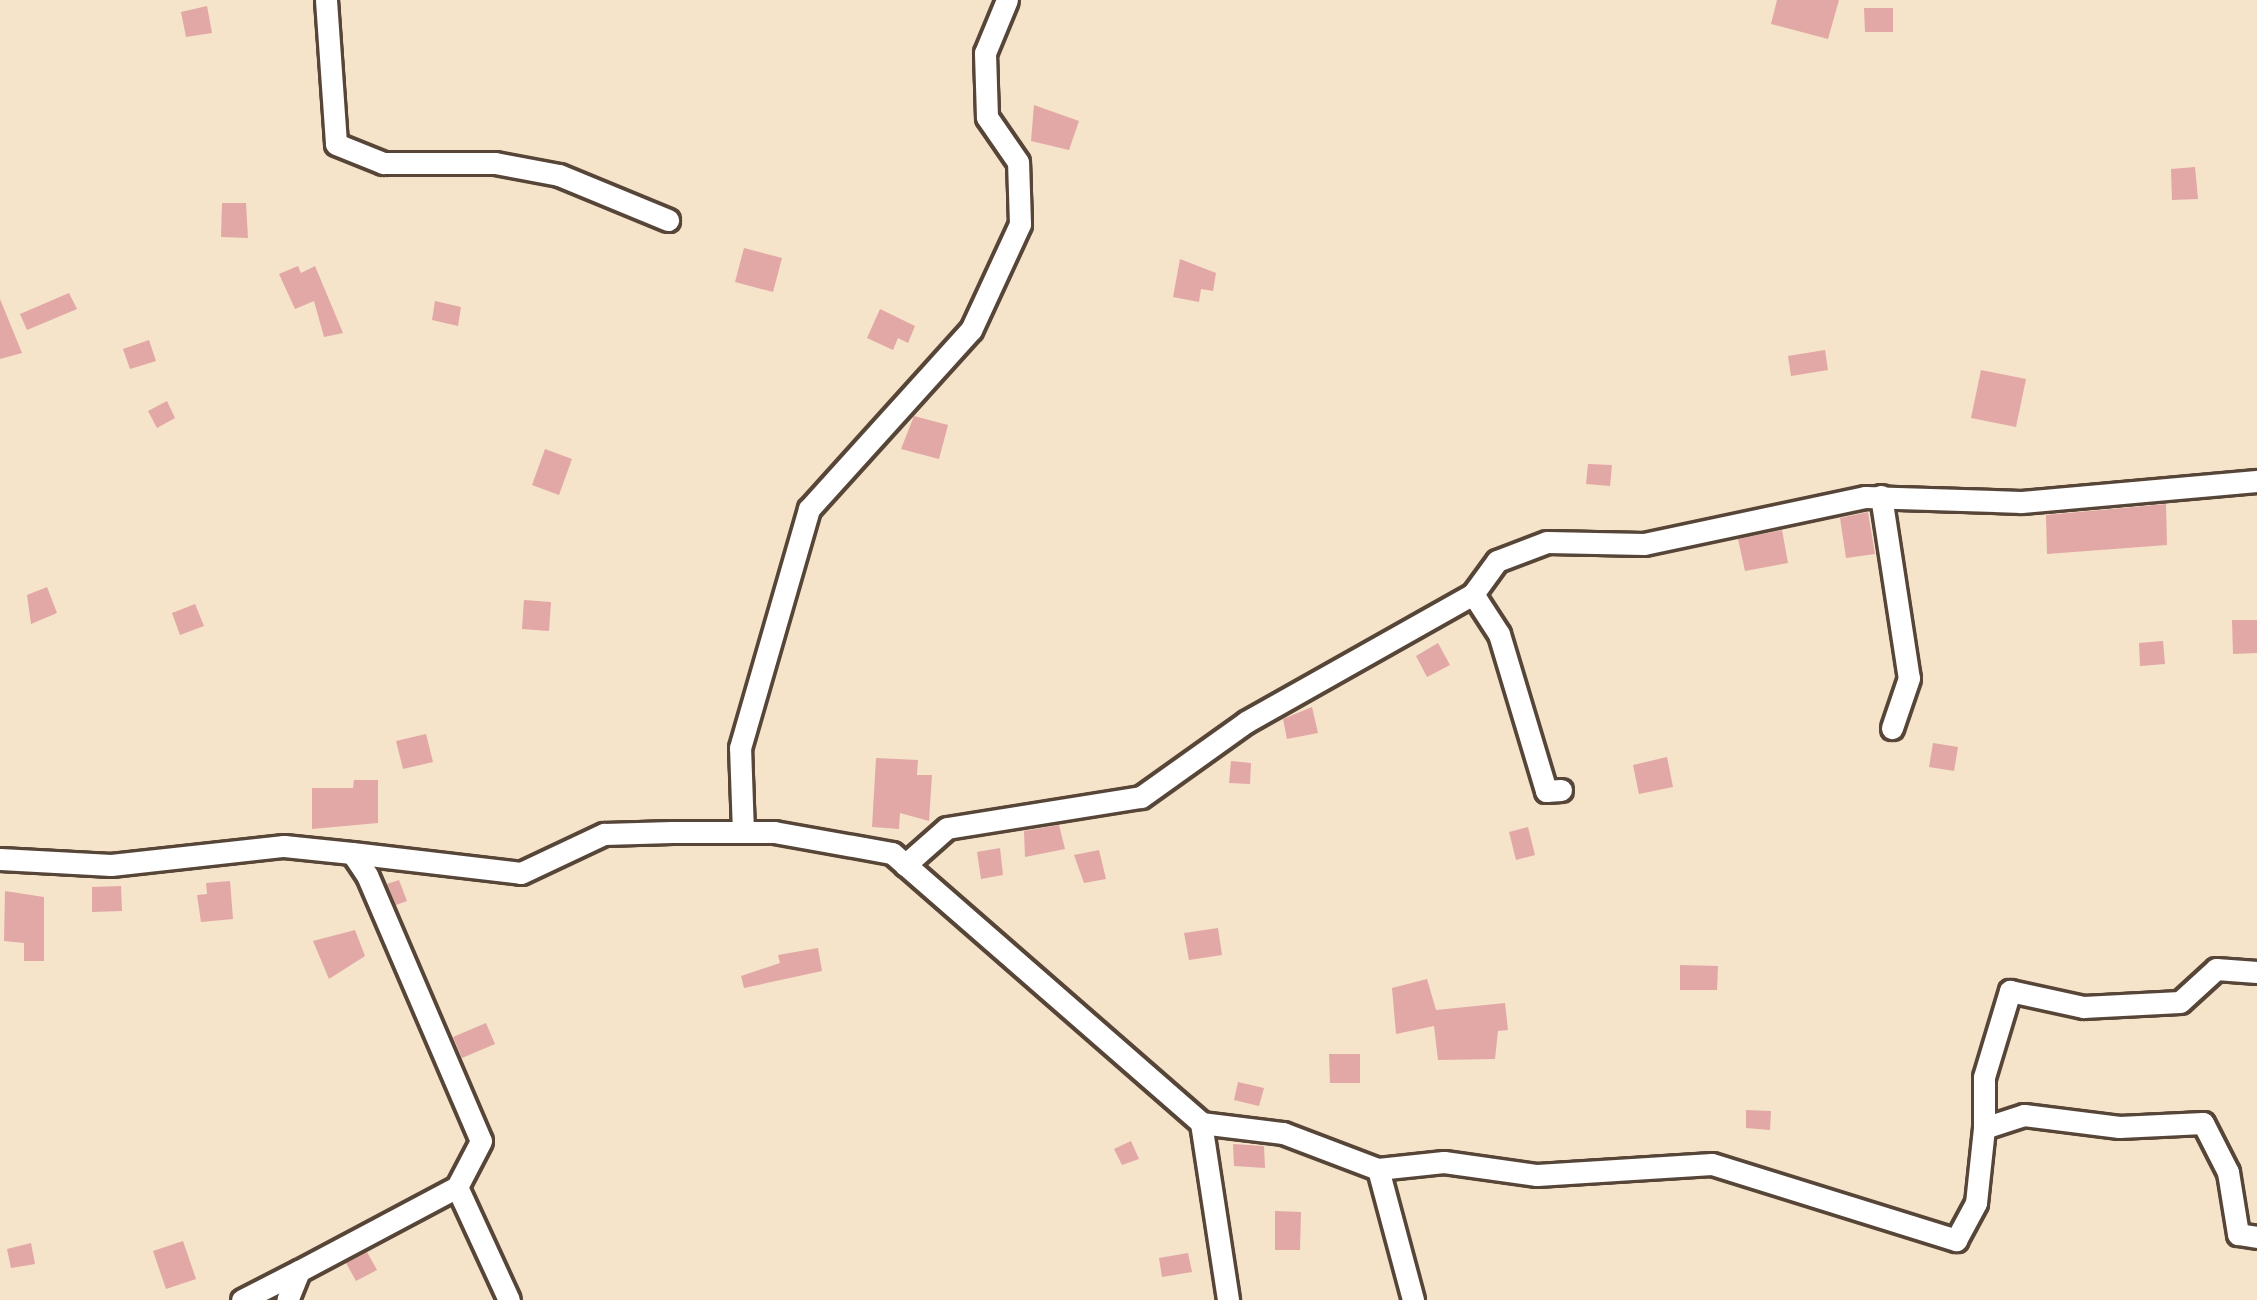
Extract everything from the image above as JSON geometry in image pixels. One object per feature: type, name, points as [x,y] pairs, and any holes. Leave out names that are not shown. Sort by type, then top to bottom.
[{"type":"street","points":[[326,0],[336,144],[383,163],[495,163],[559,175],[668,220]]},
{"type":"street","points":[[743,832],[740,748],[809,509],[970,330],[1020,224],[1018,162],[987,117],[985,53],[1007,0]]},
{"type":"street","points":[[905,865],[947,828],[1142,797],[1246,722],[1473,594],[1497,561],[1547,542],[1644,544],[1881,496],[2021,502],[2257,482]]},
{"type":"street","points":[[1881,496],[1909,678],[1892,728]]},
{"type":"street","points":[[1473,594],[1498,634],[1546,791],[1561,790]]},
{"type":"street","points":[[0,859],[111,865],[284,846],[520,874],[604,834],[743,832],[842,838],[892,853],[1202,1123],[1283,1133],[1378,1169],[1444,1162],[1537,1175],[1712,1164],[1956,1240],[1976,1203],[1984,1077],[2009,991],[2083,1007],[2180,1001],[2216,969],[2257,972]]},
{"type":"street","points":[[242,1300],[457,1187],[481,1141],[352,853]]},
{"type":"street","points":[[1984,1128],[2024,1115],[2119,1127],[2203,1123],[2228,1172],[2238,1234],[2257,1237]]},
{"type":"street","points":[[1202,1123],[1228,1300]]},
{"type":"street","points":[[1378,1169],[1413,1300]]},
{"type":"street","points":[[457,1187],[509,1300]]},
{"type":"street","points":[[287,1300],[299,1271]]},
{"type":"building","points":[[1777,0],[1839,0],[1828,39],[1771,24]]},
{"type":"building","points":[[207,6],[212,33],[186,37],[181,12]]},
{"type":"building","points":[[1864,8],[1893,8],[1893,32],[1865,32]]},
{"type":"building","points":[[1034,105],[1079,121],[1069,150],[1031,141]]},
{"type":"building","points":[[2195,167],[2198,199],[2172,200],[2171,169]]},
{"type":"building","points":[[222,203],[246,203],[248,238],[221,237]]},
{"type":"building","points":[[744,248],[782,258],[773,292],[735,282]]},
{"type":"building","points":[[1180,259],[1216,273],[1213,291],[1201,289],[1199,302],[1173,297]]},
{"type":"building","points":[[298,266],[301,273],[315,266],[343,333],[324,337],[314,301],[295,309],[279,274]]},
{"type":"building","points":[[69,293],[77,309],[27,330],[20,314]]},
{"type":"building","points":[[0,299],[22,353],[0,359]]},
{"type":"building","points":[[435,301],[461,307],[458,326],[432,320]]},
{"type":"building","points":[[880,309],[915,326],[908,343],[898,338],[893,350],[867,338]]},
{"type":"building","points":[[149,340],[156,361],[130,369],[123,349]]},
{"type":"building","points":[[1825,350],[1828,370],[1791,376],[1788,356]]},
{"type":"building","points":[[1981,370],[2026,379],[2016,427],[1971,418]]},
{"type":"building","points":[[167,401],[175,418],[157,428],[148,411]]},
{"type":"building","points":[[914,416],[948,425],[939,459],[901,449]]},
{"type":"building","points":[[545,449],[572,459],[559,495],[532,485]]},
{"type":"building","points":[[1588,464],[1612,465],[1610,486],[1586,484]]},
{"type":"building","points":[[2166,504],[2167,545],[2047,554],[2046,515]]},
{"type":"building","points":[[1868,512],[1875,554],[1846,558],[1840,518]]},
{"type":"building","points":[[1782,530],[1788,563],[1745,571],[1738,539]]},
{"type":"building","points":[[47,587],[57,613],[31,624],[27,595]]},
{"type":"building","points":[[524,600],[551,602],[549,631],[522,629]]},
{"type":"building","points":[[195,604],[204,626],[180,635],[172,613]]},
{"type":"building","points":[[2232,620],[2257,620],[2257,653],[2233,654]]},
{"type":"building","points":[[2163,641],[2165,664],[2140,666],[2139,643]]},
{"type":"building","points":[[1438,643],[1450,665],[1427,677],[1416,656]]},
{"type":"building","points":[[1312,707],[1318,733],[1287,739],[1283,719]]},
{"type":"building","points":[[426,734],[433,762],[403,769],[396,741]]},
{"type":"building","points":[[1933,743],[1958,747],[1954,771],[1929,767]]},
{"type":"building","points":[[1667,757],[1673,787],[1639,794],[1633,765]]},
{"type":"building","points":[[876,758],[918,760],[917,775],[932,775],[929,821],[900,813],[899,829],[872,827]]},
{"type":"building","points":[[1231,761],[1251,763],[1250,784],[1229,783]]},
{"type":"building","points":[[354,780],[378,780],[378,823],[312,829],[312,788],[353,788]]},
{"type":"building","points":[[1059,825],[1065,849],[1025,857],[1024,831]]},
{"type":"building","points":[[1528,827],[1535,855],[1516,860],[1509,832]]},
{"type":"building","points":[[1000,848],[1003,875],[981,879],[977,852]]},
{"type":"building","points":[[1099,850],[1106,879],[1084,883],[1074,855]]},
{"type":"building","points":[[399,880],[407,901],[396,905],[387,884]]},
{"type":"building","points":[[230,881],[233,919],[201,922],[197,895],[207,894],[206,883]]},
{"type":"building","points":[[121,886],[122,911],[92,912],[92,887]]},
{"type":"building","points":[[5,891],[44,897],[44,961],[24,961],[24,943],[4,941]]},
{"type":"building","points":[[1218,928],[1222,955],[1189,960],[1184,933]]},
{"type":"building","points":[[355,930],[365,956],[329,979],[313,941]]},
{"type":"building","points":[[818,948],[822,971],[744,988],[741,976],[780,963],[778,955]]},
{"type":"building","points":[[1680,965],[1718,966],[1717,990],[1680,990]]},
{"type":"building","points":[[1427,979],[1436,1010],[1505,1003],[1508,1030],[1498,1031],[1495,1059],[1438,1060],[1434,1026],[1396,1034],[1392,988]]},
{"type":"building","points":[[486,1023],[495,1044],[462,1058],[453,1037]]},
{"type":"building","points":[[1329,1054],[1360,1054],[1360,1083],[1330,1083]]},
{"type":"building","points":[[1238,1082],[1264,1088],[1259,1106],[1234,1100]]},
{"type":"building","points":[[1746,1110],[1771,1111],[1770,1130],[1746,1128]]},
{"type":"building","points":[[1131,1141],[1139,1159],[1122,1165],[1114,1149]]},
{"type":"building","points":[[1233,1144],[1264,1146],[1265,1168],[1234,1166]]},
{"type":"building","points":[[1275,1211],[1301,1212],[1300,1250],[1275,1250]]},
{"type":"building","points":[[183,1241],[196,1279],[166,1289],[153,1251]]},
{"type":"building","points":[[31,1243],[35,1264],[11,1268],[7,1249]]},
{"type":"building","points":[[367,1252],[377,1270],[356,1281],[346,1263]]},
{"type":"building","points":[[1188,1253],[1192,1272],[1162,1277],[1159,1258]]}]
